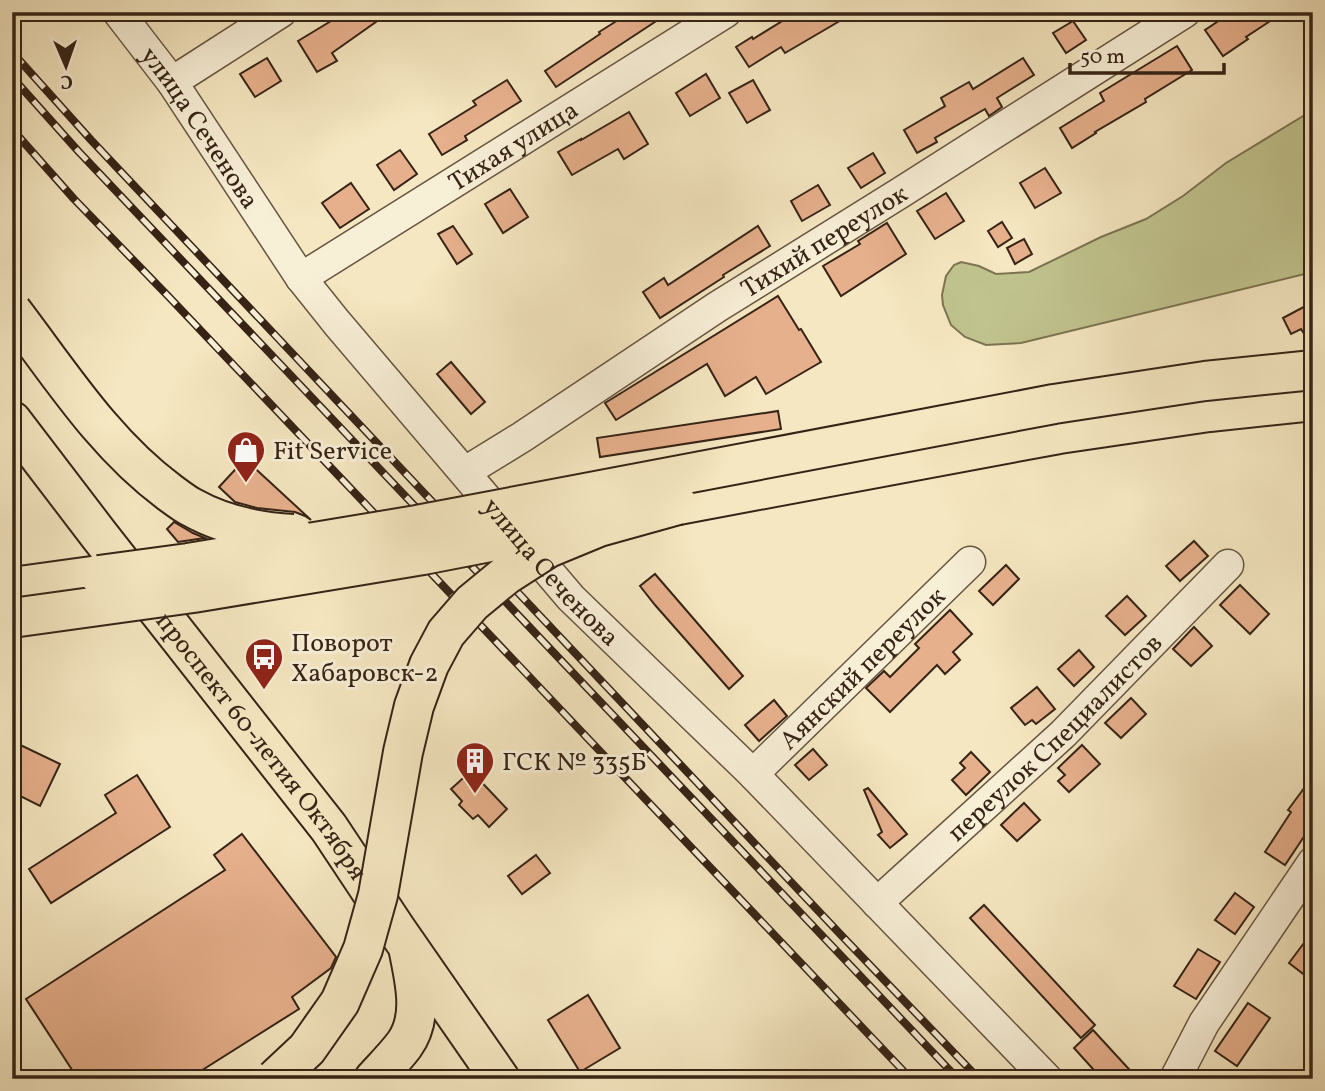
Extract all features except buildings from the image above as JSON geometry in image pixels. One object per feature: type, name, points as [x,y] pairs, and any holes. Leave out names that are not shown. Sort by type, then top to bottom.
[{"type":"main road","points":[[12,311],[107,435],[146,475],[190,507],[228,523],[265,532],[304,534],[417,525]]},
{"type":"main road","points":[[12,587],[202,561],[417,525],[1054,404],[1205,381],[1313,370]]},
{"type":"main road","points":[[12,618],[193,593],[423,555],[1059,434],[1209,412],[1313,401]]},
{"type":"main road","name":"проспект 60-летия Октября","points":[[12,421],[329,828],[500,1079]]},
{"type":"main road","points":[[275,1079],[307,1049],[340,1002],[363,949],[378,895],[403,752],[414,706],[429,665],[446,634],[472,603],[506,575],[548,548],[599,527],[678,505]]},
{"type":"main road","points":[[12,578],[99,575]]},
{"type":"main road","points":[[374,1079],[405,1043],[414,1024],[417,993],[409,951],[396,929]]},
{"type":"street","name":"улица Сеченова","points":[[118,12],[172,82],[301,278],[571,598],[753,774],[1047,1079]]},
{"type":"street","points":[[172,82],[281,12]]},
{"type":"street","name":"Тихая улица","points":[[301,278],[726,12]]},
{"type":"street","name":"Тихий переулок","points":[[464,472],[522,437],[717,307],[1185,12]]},
{"type":"street","name":"Аянский переулок","points":[[753,774],[970,562]]},
{"type":"street","name":"переулок Специалистов","points":[[877,904],[1063,734],[1228,565]]},
{"type":"street","points":[[1175,1079],[1204,1023],[1313,862]]},
{"type":"green space","points":[[1313,110],[1313,272],[1021,343],[986,345],[965,337],[951,325],[942,295],[946,276],[954,265],[961,262],[996,274],[1029,272],[1101,237],[1146,219],[1183,196],[1226,163]]},
{"type":"railway","points":[[12,52],[91,140],[979,1079]]},
{"type":"railway","points":[[12,77],[79,152],[958,1079]]},
{"type":"railway","points":[[12,129],[74,199],[911,1079]]},
{"type":"place","name":"Fit Service","points":[[246,484]]},
{"type":"place","name":"Поворот Хабаровск-2","points":[[264,691]]},
{"type":"place","name":"ГСК № 335Б","points":[[475,795]]}]
